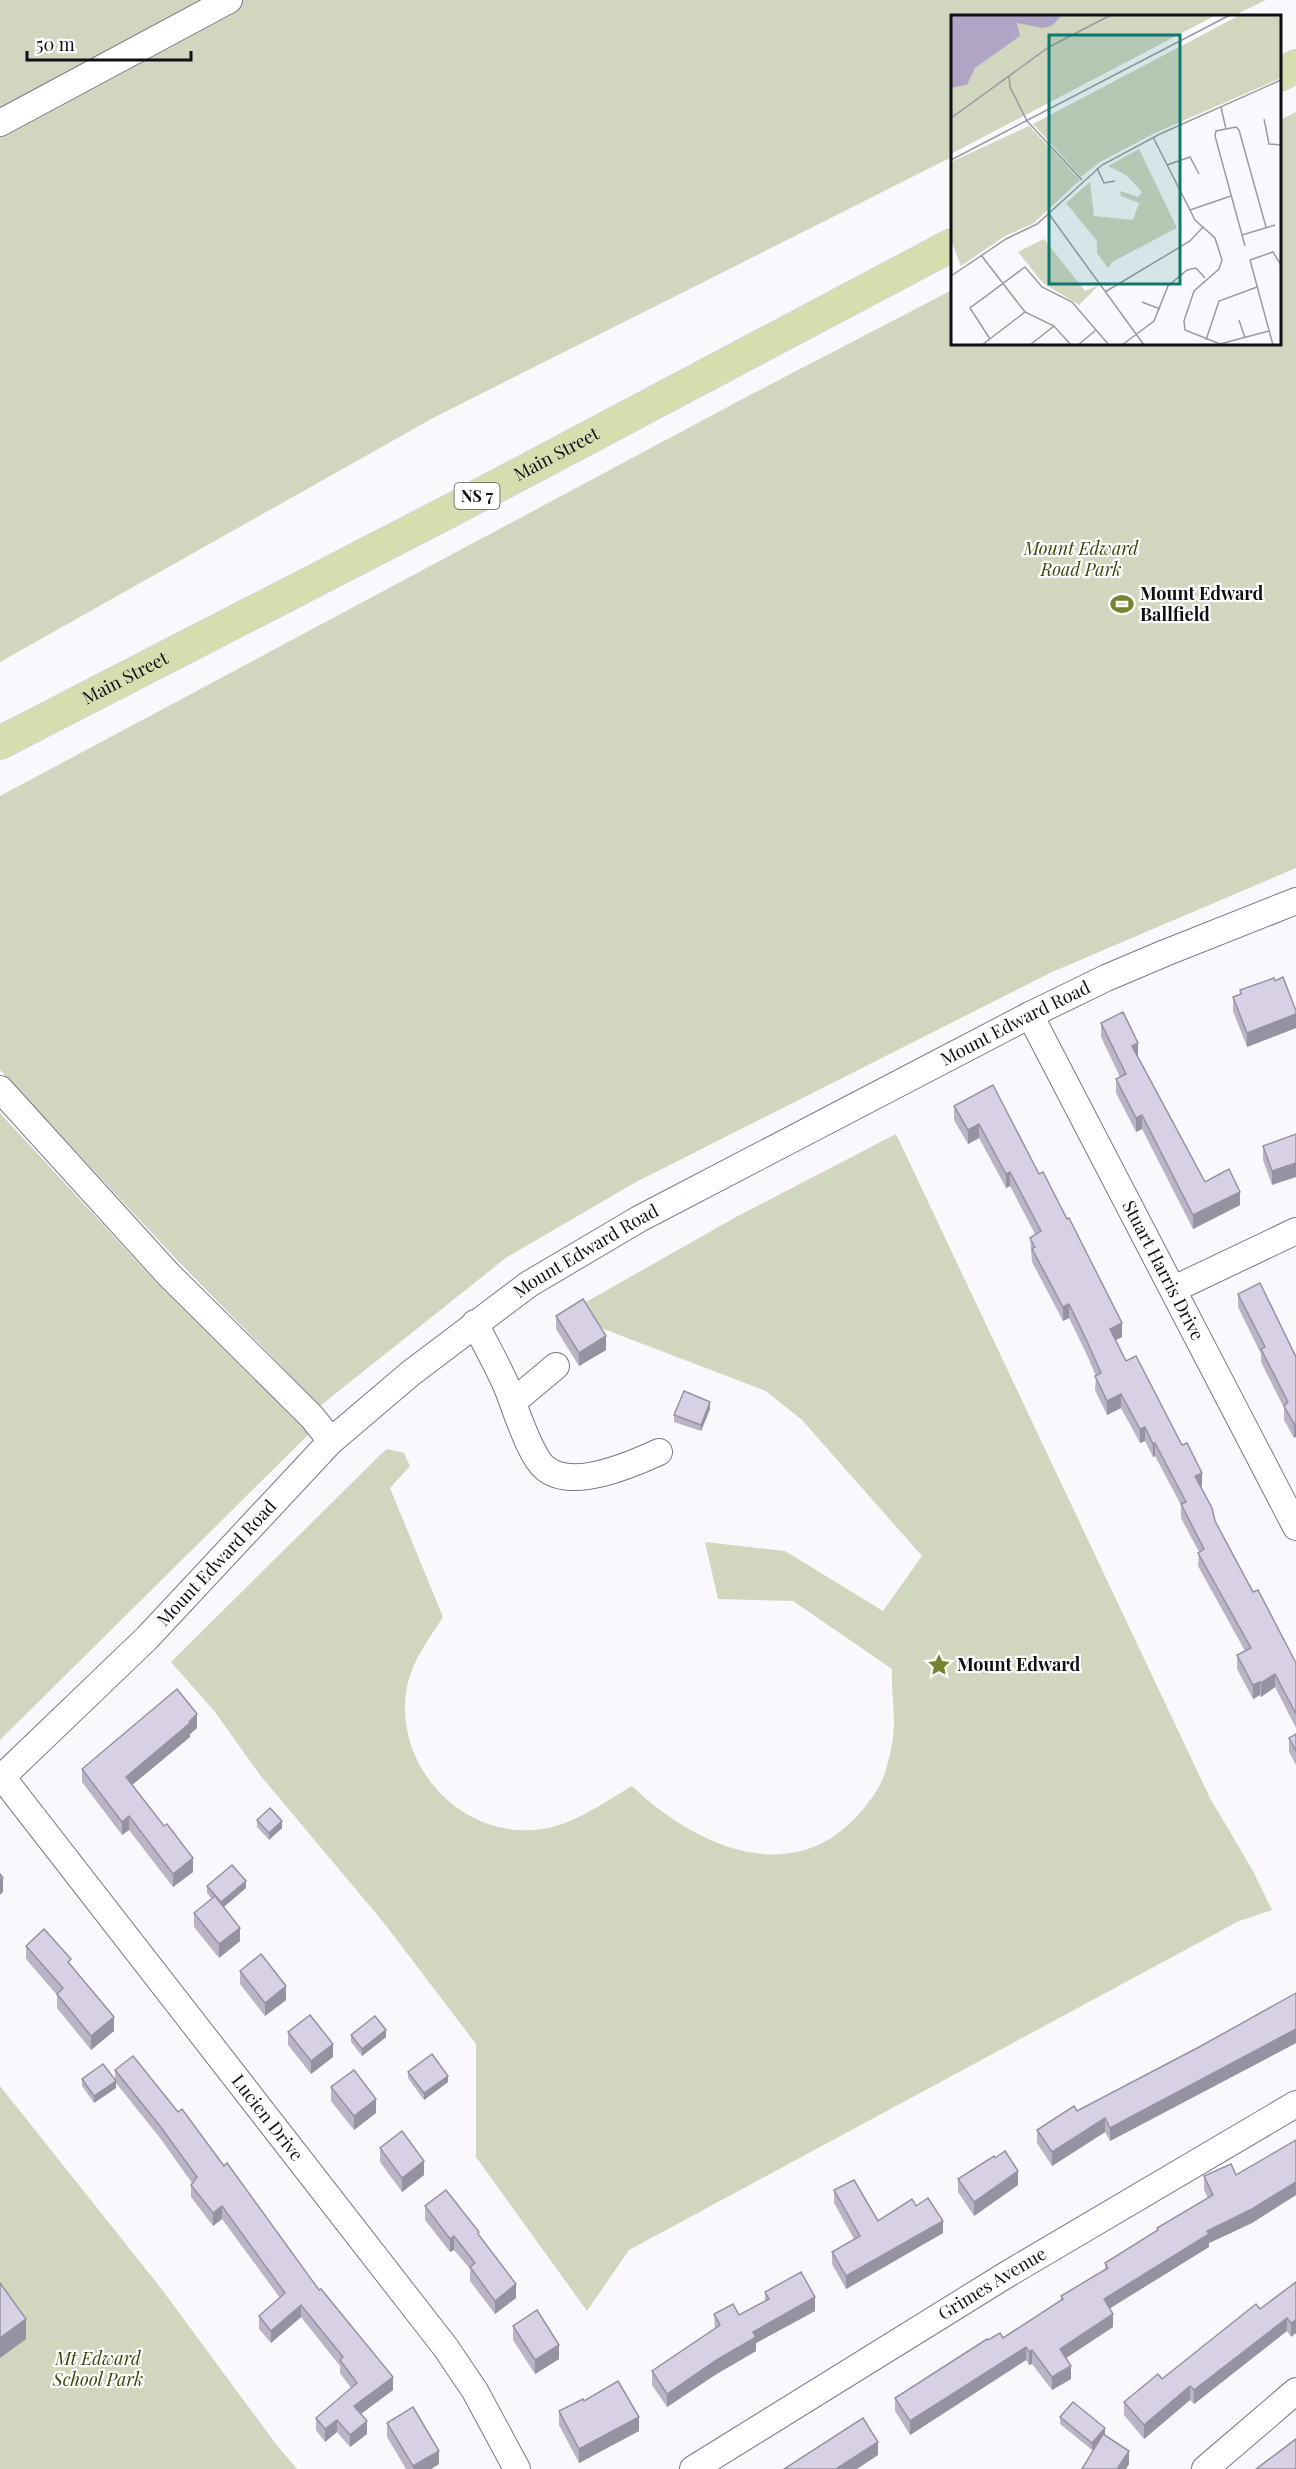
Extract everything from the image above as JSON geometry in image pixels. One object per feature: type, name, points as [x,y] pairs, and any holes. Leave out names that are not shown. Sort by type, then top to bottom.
[{"type":"main road","points":[[1281,74],[1296,66]]},
{"type":"main road","name":"Main Street","points":[[0,743],[446,513],[951,246]]},
{"type":"street","points":[[0,123],[229,0]]},
{"type":"street","name":"Mount Edward Road","points":[[1,1778],[147,1638],[331,1441],[411,1373],[529,1284],[639,1219],[1030,1015],[1165,952],[1296,901]]},
{"type":"street","name":"Stuart Harris Drive","points":[[1030,1015],[1296,1527]]},
{"type":"street","points":[[0,1089],[168,1274],[312,1417],[331,1441]]},
{"type":"street","points":[[1174,1289],[1296,1231]]},
{"type":"street","points":[[475,1323],[513,1402],[528,1441],[545,1468],[563,1476],[592,1475],[619,1470],[659,1452]]},
{"type":"street","points":[[513,1402],[556,1366]]},
{"type":"street","name":"Lucien Drive","points":[[1,1778],[446,2349],[475,2391],[517,2469]]},
{"type":"street","name":"Grimes Avenue","points":[[693,2469],[1006,2275],[1296,2104]]},
{"type":"street","points":[[1205,2469],[1296,2391]]},
{"type":"green space","points":[[0,0],[1266,0],[1235,15],[951,15],[951,158],[433,418],[0,662]]},
{"type":"green space","name":"Mount Edward Road Park","points":[[1296,112],[1296,868],[1052,972],[636,1182],[507,1257],[320,1406],[177,1260],[0,1070],[0,796],[750,395],[951,291],[951,345],[1281,345],[1281,120]]},
{"type":"green space","points":[[0,1113],[156,1282],[309,1434],[0,1740]]},
{"type":"green space","points":[[896,1134],[1210,1798],[1253,1871],[1272,1910],[1239,1921],[629,2250],[587,2311],[476,2157],[476,2044],[384,1923],[260,1775],[215,1712],[171,1662],[379,1456],[387,1449],[404,1453],[410,1466],[390,1488],[443,1617],[413,1667],[407,1686],[405,1715],[410,1743],[422,1769],[438,1791],[460,1810],[485,1823],[512,1829],[542,1829],[577,1818],[632,1786],[680,1824],[707,1838],[736,1849],[765,1854],[793,1853],[821,1843],[848,1825],[869,1802],[885,1773],[894,1730],[892,1669],[793,1601],[718,1599],[705,1542],[785,1551],[883,1611],[922,1556],[802,1420],[766,1391],[601,1328],[586,1302],[736,1217]]},
{"type":"green space","name":"Mt Edward School Park","points":[[0,2086],[160,2287],[297,2469],[0,2469]]},
{"type":"building","points":[[1283,977],[1296,1014],[1247,1033],[1233,997],[1241,994],[1240,990]]},
{"type":"building","points":[[1123,1012],[1138,1043],[1132,1046],[1205,1182],[1229,1169],[1240,1192],[1193,1215],[1142,1115],[1136,1118],[1116,1079],[1126,1074],[1101,1023]]},
{"type":"building","points":[[993,1085],[1039,1174],[1043,1172],[1067,1219],[1069,1218],[1122,1323],[1110,1329],[1126,1361],[1136,1356],[1182,1445],[1187,1443],[1202,1473],[1195,1476],[1212,1508],[1215,1521],[1253,1592],[1258,1590],[1296,1663],[1296,1714],[1275,1674],[1253,1685],[1237,1655],[1251,1648],[1198,1553],[1204,1549],[1181,1504],[1186,1502],[1155,1443],[1153,1444],[1145,1427],[1140,1429],[1121,1394],[1107,1401],[1095,1376],[1101,1373],[1069,1304],[1063,1307],[1032,1249],[1035,1247],[1030,1238],[1041,1231],[1010,1172],[1006,1174],[979,1124],[968,1130],[954,1106]]},
{"type":"building","points":[[1296,1134],[1296,1163],[1272,1171],[1263,1146]]},
{"type":"building","points":[[1260,1283],[1296,1357],[1296,1423],[1294,1424],[1284,1406],[1288,1402],[1261,1349],[1265,1347],[1238,1294]]},
{"type":"building","points":[[583,1299],[606,1336],[579,1353],[556,1316]]},
{"type":"building","points":[[684,1391],[710,1402],[701,1425],[674,1415]]},
{"type":"building","points":[[177,1689],[197,1714],[190,1723],[126,1777],[164,1826],[167,1824],[193,1858],[173,1874],[129,1816],[122,1822],[82,1769]]},
{"type":"building","points":[[1296,1734],[1296,1751],[1289,1738]]},
{"type":"building","points":[[270,1808],[282,1821],[269,1833],[257,1820]]},
{"type":"building","points":[[232,1865],[246,1881],[221,1902],[207,1886]]},
{"type":"building","points":[[215,1896],[240,1928],[219,1944],[194,1913]]},
{"type":"building","points":[[44,1929],[71,1959],[68,1962],[114,2017],[91,2036],[57,1994],[63,1988],[26,1946]]},
{"type":"building","points":[[261,1954],[286,1986],[265,2003],[240,1971]]},
{"type":"building","points":[[1296,1993],[1296,2029],[1110,2128],[1105,2118],[1052,2152],[1037,2130],[1074,2106],[1077,2111]]},
{"type":"building","points":[[310,2015],[333,2044],[311,2061],[288,2032]]},
{"type":"building","points":[[375,2016],[386,2030],[362,2049],[351,2035]]},
{"type":"building","points":[[432,2054],[448,2076],[424,2093],[408,2072]]},
{"type":"building","points":[[133,2056],[178,2112],[182,2109],[224,2166],[227,2163],[319,2290],[321,2289],[393,2377],[354,2406],[367,2421],[350,2435],[337,2420],[325,2429],[316,2418],[357,2383],[340,2360],[343,2357],[301,2305],[271,2331],[259,2316],[285,2293],[222,2206],[213,2213],[191,2185],[197,2177],[115,2070]]},
{"type":"building","points":[[103,2064],[116,2081],[94,2096],[82,2079]]},
{"type":"building","points":[[354,2070],[376,2099],[354,2116],[331,2087]]},
{"type":"building","points":[[402,2131],[424,2161],[402,2178],[380,2148]]},
{"type":"building","points":[[1296,2140],[1296,2182],[1252,2209],[1207,2231],[1209,2234],[1104,2299],[1113,2314],[1060,2349],[1071,2366],[1052,2377],[1032,2350],[1029,2352],[1026,2347],[910,2421],[895,2398],[987,2339],[1000,2333],[1003,2338],[1063,2299],[1061,2296],[1108,2268],[1105,2263],[1158,2230],[1157,2228],[1213,2195],[1204,2176],[1231,2164],[1236,2175]]},
{"type":"building","points":[[1005,2151],[1018,2171],[974,2202],[958,2179]]},
{"type":"building","points":[[854,2180],[878,2221],[912,2199],[916,2206],[928,2198],[943,2221],[846,2276],[832,2252],[860,2236],[834,2190]]},
{"type":"building","points":[[446,2190],[516,2284],[495,2301],[470,2267],[475,2263],[454,2236],[450,2239],[425,2206]]},
{"type":"building","points":[[801,2272],[815,2297],[753,2332],[756,2337],[715,2361],[667,2394],[652,2371],[720,2325],[714,2314],[733,2304],[739,2315],[769,2299],[765,2292]]},
{"type":"building","points":[[1296,2282],[1296,2320],[1291,2323],[1287,2318],[1194,2390],[1190,2386],[1144,2425],[1124,2402],[1158,2374],[1162,2379],[1256,2304],[1260,2309]]},
{"type":"building","points":[[0,2283],[26,2319],[0,2338]]},
{"type":"building","points":[[537,2310],[559,2345],[535,2360],[513,2326]]},
{"type":"building","points":[[618,2381],[639,2417],[579,2449],[559,2411],[583,2399],[584,2401]]},
{"type":"building","points":[[1073,2402],[1105,2428],[1092,2443],[1060,2417]]},
{"type":"building","points":[[413,2407],[439,2451],[413,2466],[387,2423]]},
{"type":"building","points":[[863,2418],[878,2442],[836,2469],[784,2469]]},
{"type":"building","points":[[1103,2434],[1129,2451],[1117,2469],[1082,2469]]},
{"type":"building","points":[[1296,2439],[1296,2469],[1256,2469]]},
{"type":"place","name":"Mount Edward Ballfield","points":[[1122,604]]},
{"type":"place","name":"Mount Edward","points":[[939,1665]]}]
